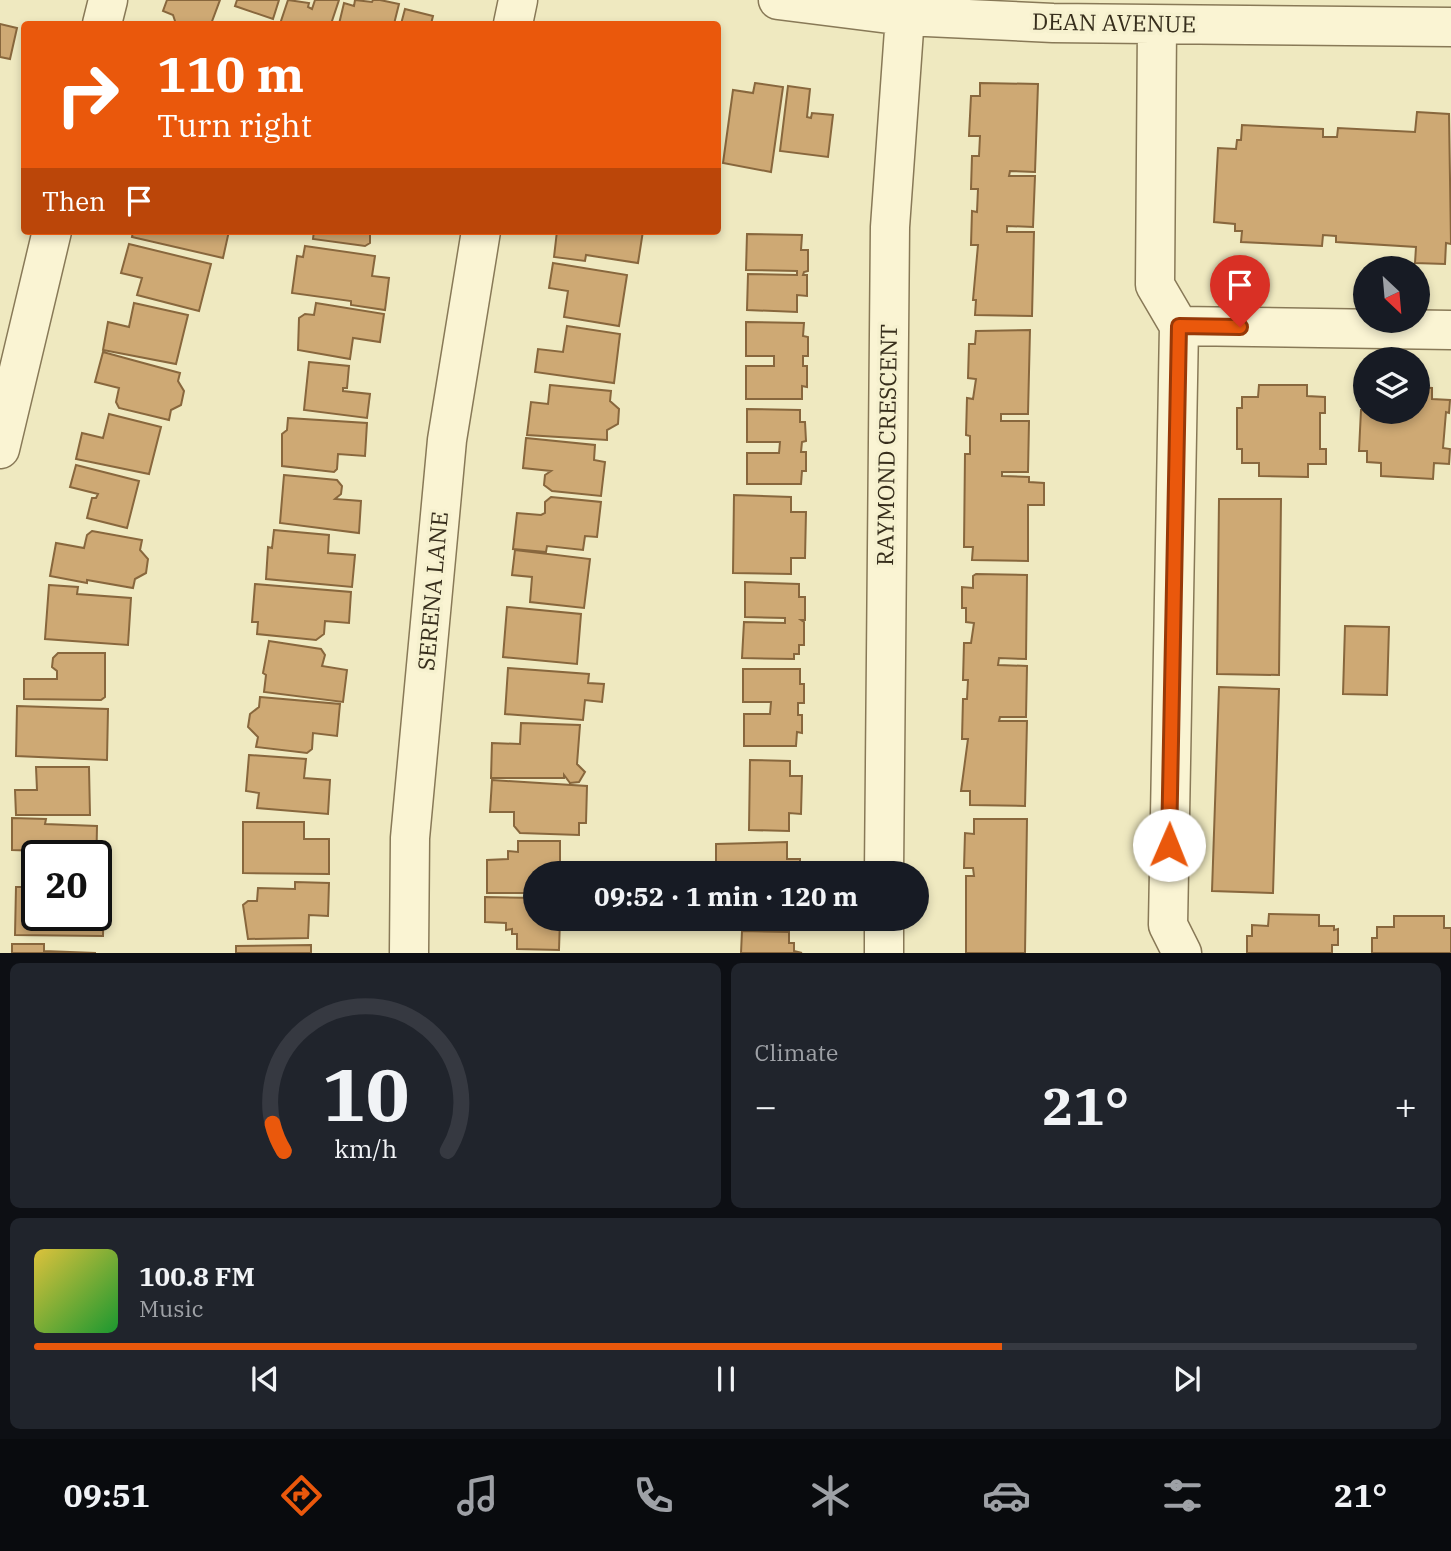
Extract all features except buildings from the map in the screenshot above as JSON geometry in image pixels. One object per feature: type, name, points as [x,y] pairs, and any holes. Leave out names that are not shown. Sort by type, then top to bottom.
[{"type":"street","points":[[103,21],[108,0]]},
{"type":"street","points":[[514,21],[518,0]]},
{"type":"street","name":"DEAN AVENUE","points":[[778,0],[905,16],[1053,23],[1451,27]]},
{"type":"street","name":"RAYMOND CRESCENT","points":[[884,861],[890,227],[905,16]]},
{"type":"street","points":[[1157,24],[1155,285],[1179,326],[1168,925],[1178,950]]},
{"type":"street","points":[[0,449],[51,235]]},
{"type":"street","name":"SERENA LANE","points":[[409,953],[410,838],[447,440],[480,235]]},
{"type":"street","points":[[1179,326],[1451,330]]},
{"type":"street","points":[[884,931],[884,953]]},
{"type":"route","points":[[1169,845],[1179,326],[1240,327]]}]
